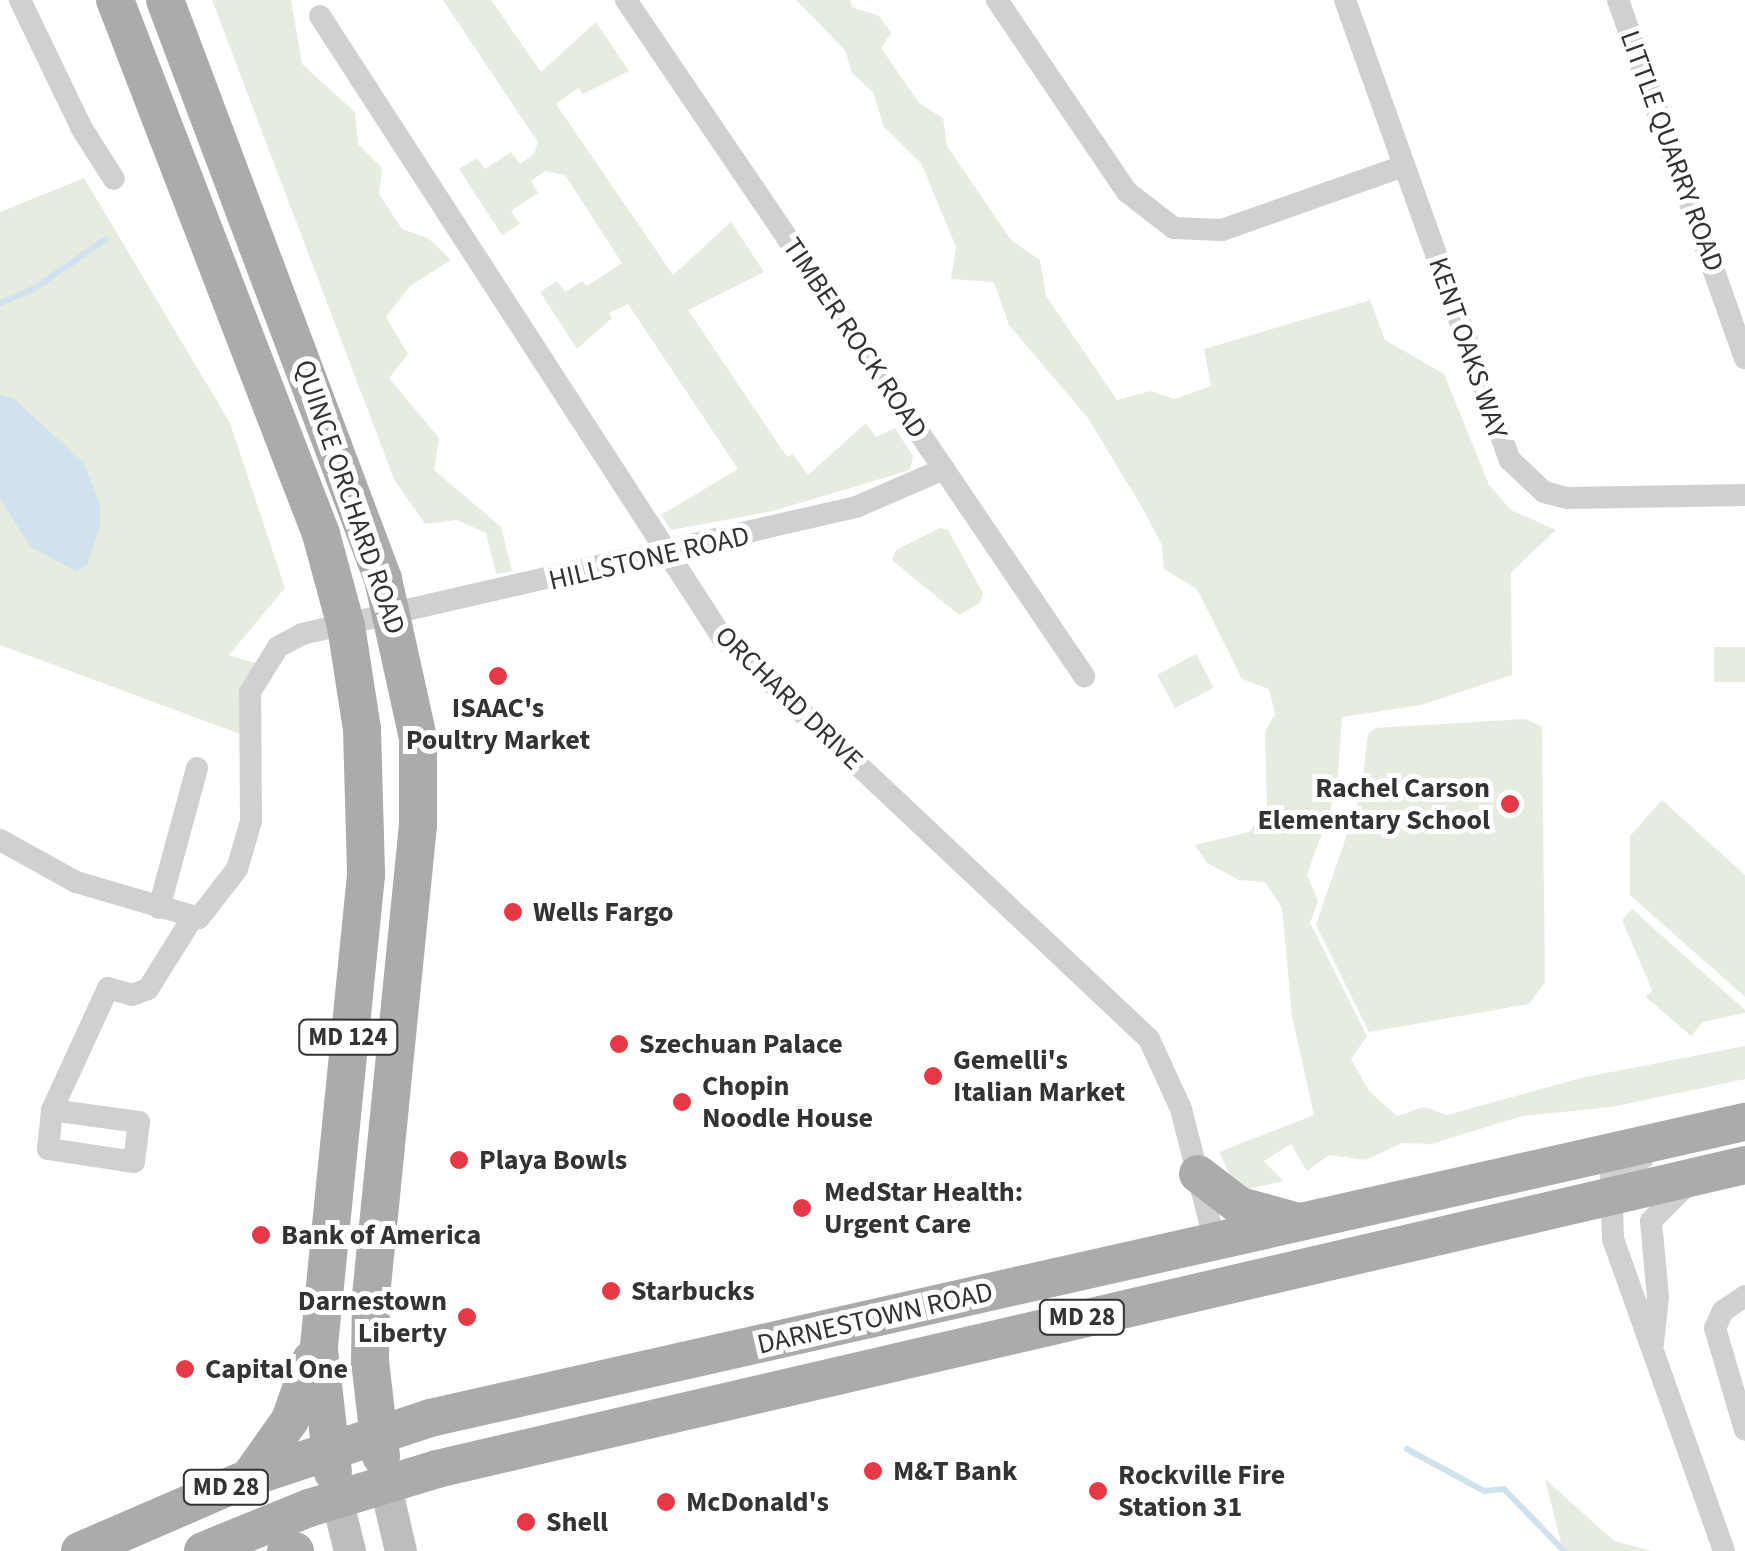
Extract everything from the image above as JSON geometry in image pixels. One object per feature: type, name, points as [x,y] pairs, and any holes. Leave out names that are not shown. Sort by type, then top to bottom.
[{"type":"main road","name":"QUINCE ORCHARD ROAD","points":[[116,0],[321,534],[346,626],[368,825],[319,1350],[337,1499]]},
{"type":"main road","name":"QUINCE ORCHARD ROAD","points":[[165,0],[396,616],[419,752],[397,1066],[372,1300],[377,1433],[385,1483]]},
{"type":"main road","points":[[353,996],[379,1049],[397,1066]]},
{"type":"main road","name":"DARNESTOWN ROAD","points":[[80,1551],[249,1478],[377,1433],[1745,1122]]},
{"type":"main road","name":"DARNESTOWN ROAD","points":[[203,1551],[385,1483],[1732,1167]]},
{"type":"main road","points":[[1198,1174],[1240,1206],[1302,1222]]},
{"type":"main road","points":[[976,1342],[1028,1313],[1162,1274],[1214,1242],[1266,1251],[1425,1218],[1475,1225]]},
{"type":"main road","points":[[249,1478],[290,1420],[305,1368],[319,1350]]},
{"type":"main road","points":[[286,1551],[295,1551]]},
{"type":"street","points":[[20,0],[82,129],[114,179]]},
{"type":"street","name":"TIMBER ROCK ROAD","points":[[626,0],[1084,676]]},
{"type":"street","points":[[997,0],[1127,192],[1174,228],[1222,230],[1404,166]]},
{"type":"street","name":"KENT OAKS WAY","points":[[1345,0],[1500,443],[1523,476],[1544,492],[1590,500],[1745,495]]},
{"type":"street","name":"LITTLE QUARRY ROAD","points":[[1618,0],[1745,358]]},
{"type":"street","name":"ORCHARD DRIVE","points":[[320,16],[665,555],[741,658],[1141,1028],[1176,1093],[1214,1242]]},
{"type":"street","name":"HILLSTONE ROAD","points":[[52,1110],[108,988],[132,995],[148,989],[192,916],[199,918],[221,898],[250,821],[250,692],[262,665],[302,634],[665,555],[877,502],[944,468]]},
{"type":"street","points":[[159,908],[197,768]]},
{"type":"street","points":[[0,840],[76,882],[192,916]]},
{"type":"street","points":[[1706,1130],[1616,1172],[1610,1194],[1613,1238],[1724,1551]]},
{"type":"street","points":[[1652,1347],[1658,1297],[1652,1217],[1670,1195],[1732,1167]]},
{"type":"street","points":[[1745,1296],[1723,1312],[1715,1328],[1745,1430]]},
{"type":"street","name":"QUINCE ORCHARD ROAD","points":[[385,1483],[402,1551]]},
{"type":"street","name":"QUINCE ORCHARD ROAD","points":[[337,1499],[350,1551]]},
{"type":"shaded area","points":[[212,0],[291,0],[302,64],[355,112],[358,144],[382,168],[379,194],[402,229],[428,238],[451,260],[410,286],[386,317],[408,354],[389,378],[439,438],[434,470],[501,527],[512,571],[496,574],[486,533],[457,520],[425,524],[394,479]]},
{"type":"shaded area","points":[[443,0],[491,0],[541,72],[596,22],[629,71],[583,94],[578,88],[556,104],[673,275],[731,222],[764,272],[688,310],[787,457],[793,454],[808,475],[866,423],[876,437],[895,428],[913,456],[910,470],[773,511],[671,530],[661,515],[738,469],[628,304],[609,313],[612,318],[577,349],[540,292],[557,281],[565,292],[582,281],[587,286],[622,263],[565,175],[545,171],[531,181],[538,193],[511,211],[520,224],[502,235],[459,169],[477,158],[485,169],[511,152],[520,164],[534,154],[538,142]]},
{"type":"shaded area","points":[[796,0],[850,0],[852,7],[879,16],[891,33],[881,48],[919,103],[943,118],[947,146],[1011,240],[1040,260],[1046,296],[1117,400],[1150,391],[1175,399],[1211,386],[1204,349],[1370,300],[1385,340],[1444,374],[1489,485],[1511,510],[1556,530],[1511,572],[1512,675],[1421,705],[1342,717],[1337,790],[1307,875],[1318,901],[1310,923],[1367,1036],[1351,1059],[1369,1091],[1397,1116],[1424,1107],[1447,1115],[1581,1078],[1745,1046],[1745,1079],[1611,1107],[1523,1116],[1431,1144],[1402,1143],[1366,1160],[1329,1155],[1307,1171],[1291,1144],[1264,1161],[1283,1181],[1249,1189],[1229,1173],[1219,1152],[1314,1115],[1292,1016],[1282,908],[1265,882],[1239,880],[1207,863],[1195,845],[1249,832],[1267,809],[1265,732],[1275,714],[1269,689],[1242,679],[1197,589],[1164,569],[1162,545],[1143,509],[1088,418],[1009,325],[994,282],[951,279],[956,247],[921,163],[884,127],[873,92],[852,73],[845,50]]},
{"type":"shaded area","points":[[84,178],[230,423],[285,588],[229,655],[261,665],[248,737],[0,645],[0,212]]},
{"type":"shaded area","points":[[940,528],[948,530],[983,593],[980,603],[959,615],[892,560],[896,550]]},
{"type":"shaded area","points":[[1714,647],[1745,647],[1745,682],[1714,682]]},
{"type":"shaded area","points":[[1196,654],[1214,688],[1175,708],[1157,675]]},
{"type":"shaded area","points":[[1525,719],[1542,727],[1545,982],[1529,1004],[1369,1032],[1316,925],[1361,793],[1368,734],[1376,728]]},
{"type":"shaded area","points":[[1662,800],[1745,875],[1745,997],[1630,895],[1630,836]]},
{"type":"shaded area","points":[[1632,909],[1745,1013],[1703,1022],[1691,1036],[1646,997],[1652,990],[1622,920]]},
{"type":"shaded area","points":[[1545,1479],[1614,1541],[1652,1551],[1563,1551]]},
{"type":"water","points":[[0,395],[14,399],[84,463],[100,505],[100,526],[87,565],[75,571],[30,546],[0,499]]},
{"type":"waterway","points":[[0,303],[35,288],[106,239]]},
{"type":"waterway","points":[[1407,1449],[1484,1491],[1504,1489],[1564,1551]]},
{"type":"place","name":"ISAAC's Poultry Market","points":[[498,676]]},
{"type":"place","name":"Rachel Carson Elementary School","points":[[1510,804]]},
{"type":"place","name":"Wells Fargo","points":[[513,912]]},
{"type":"place","name":"Szechuan Palace","points":[[619,1044]]},
{"type":"place","name":"Gemelli's Italian Market","points":[[933,1076]]},
{"type":"place","name":"Chopin Noodle House","points":[[682,1102]]},
{"type":"place","name":"Playa Bowls","points":[[459,1160]]},
{"type":"place","name":"MedStar Health: Urgent Care","points":[[802,1208]]},
{"type":"place","name":"Bank of America","points":[[261,1235]]},
{"type":"place","name":"Starbucks","points":[[611,1291]]},
{"type":"place","name":"Darnestown Liberty","points":[[467,1317]]},
{"type":"place","name":"Capital One","points":[[185,1369]]},
{"type":"place","name":"M&T Bank","points":[[873,1471]]},
{"type":"place","name":"Rockville Fire Station 31","points":[[1098,1491]]},
{"type":"place","name":"McDonald's","points":[[666,1502]]},
{"type":"place","name":"Shell","points":[[526,1522]]}]
